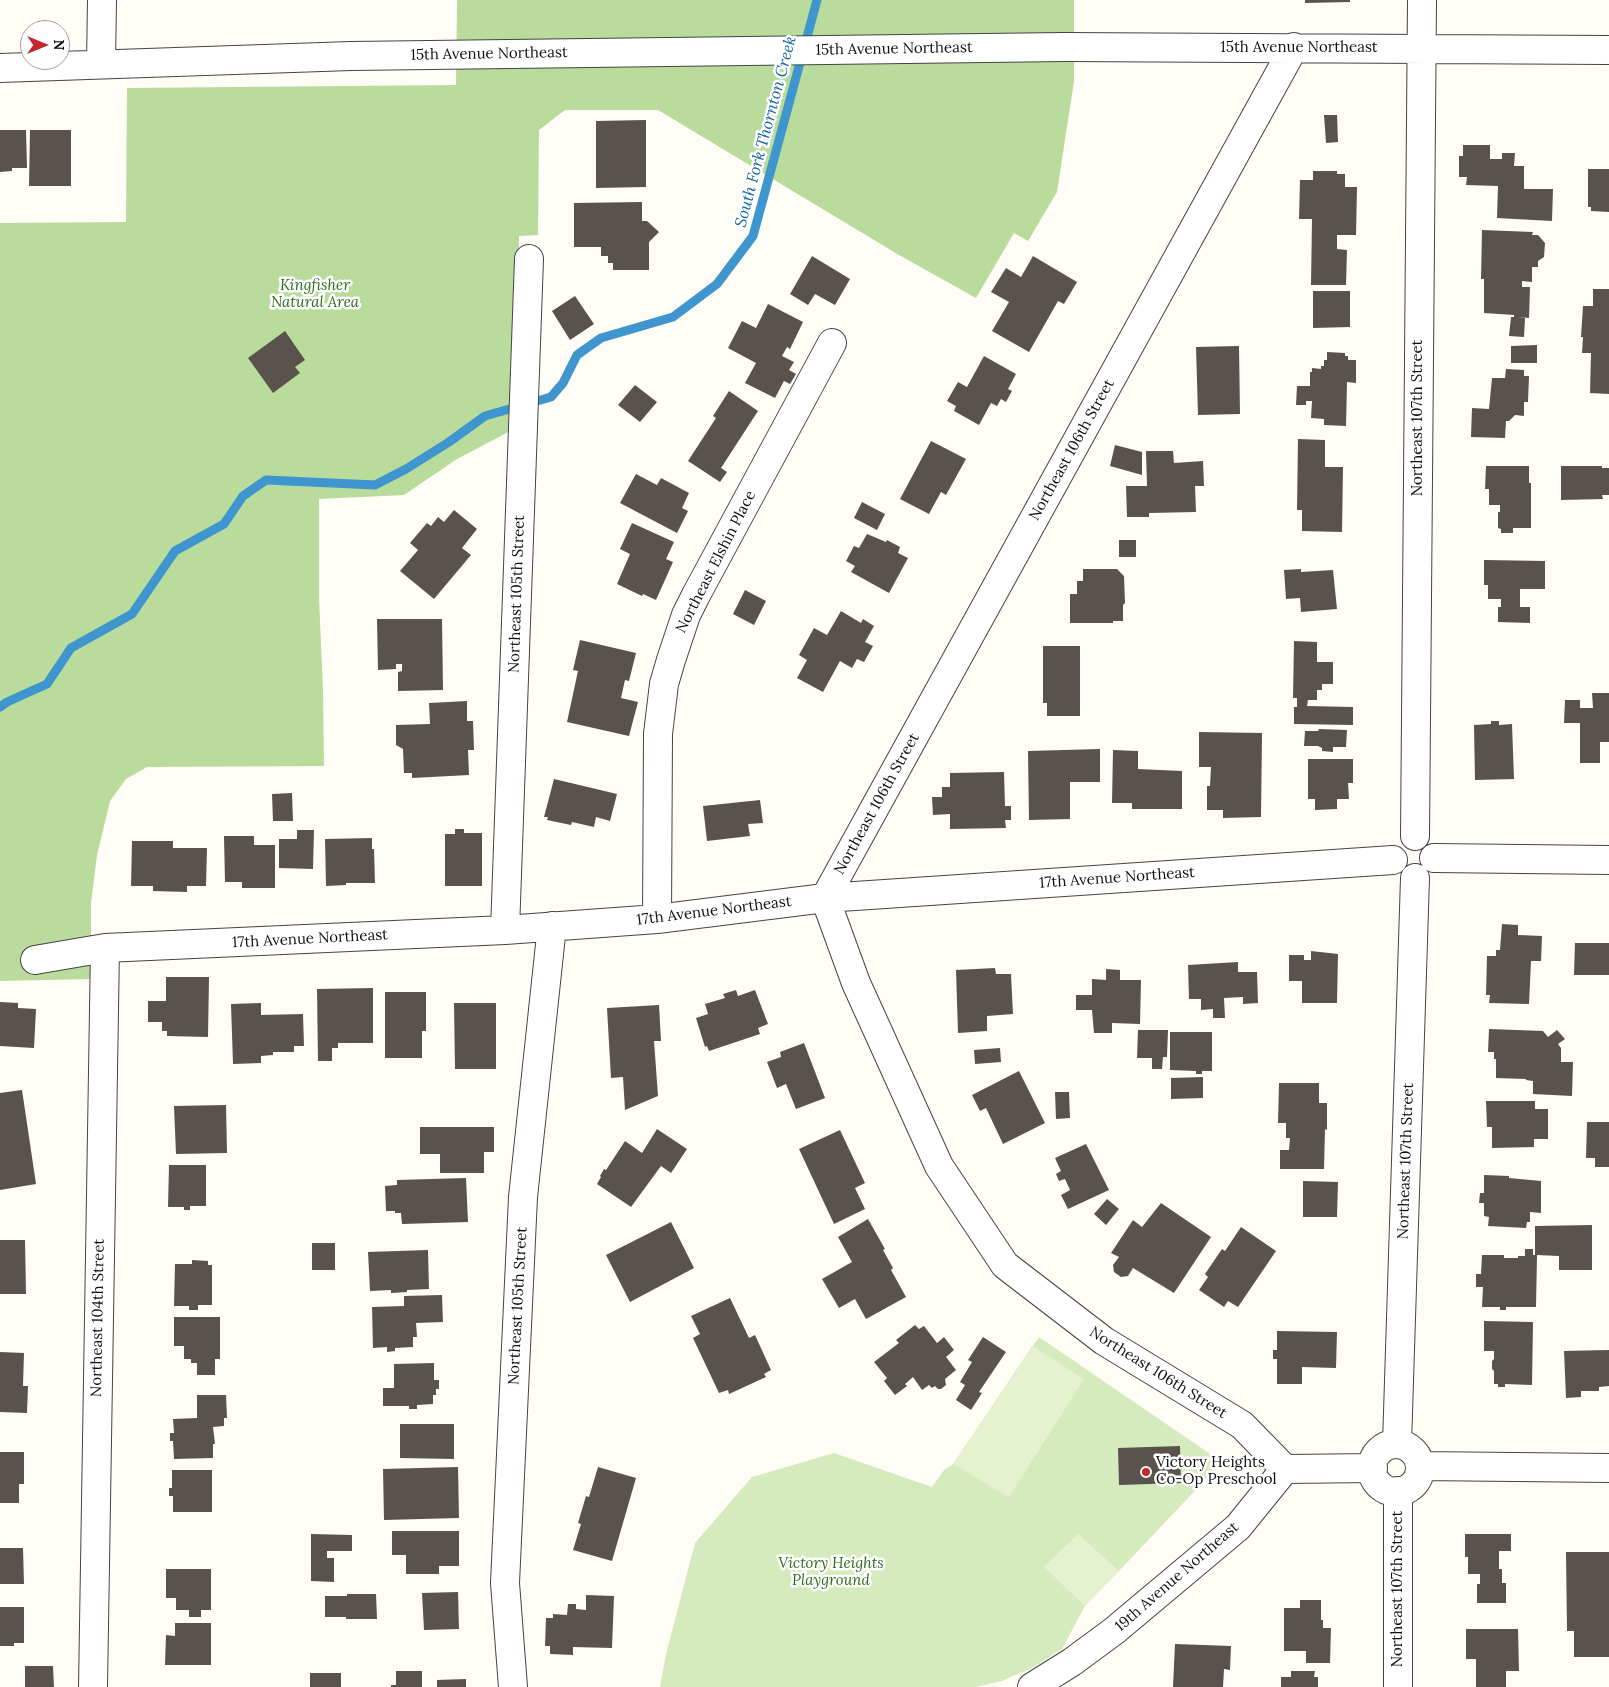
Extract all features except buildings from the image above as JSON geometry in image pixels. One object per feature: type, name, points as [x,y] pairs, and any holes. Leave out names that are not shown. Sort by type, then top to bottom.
[{"type":"street","points":[[102,0],[102,64]]},
{"type":"street","name":"Northeast 107th Street","points":[[1415,836],[1422,0]]},
{"type":"street","name":"15th Avenue Northeast","points":[[0,68],[363,56],[1064,47],[1609,50]]},
{"type":"street","name":"Northeast 106th Street","points":[[1285,1469],[1242,1425],[1116,1350],[1005,1265],[939,1166],[856,983],[825,898],[1294,47]]},
{"type":"street","name":"Northeast 105th Street","points":[[505,930],[529,259]]},
{"type":"street","name":"Northeast Elshin Place","points":[[656,919],[658,734],[664,684],[670,660],[686,615],[696,595],[832,343]]},
{"type":"street","points":[[1415,836],[1424,838],[1428,842],[1433,848],[1434,858],[1431,869],[1426,874],[1415,878],[1405,876],[1399,872],[1393,860],[1393,854],[1399,842],[1404,838],[1415,836]]},
{"type":"street","points":[[1434,858],[1609,860]]},
{"type":"street","name":"17th Avenue Northeast","points":[[35,960],[105,948],[505,930],[656,919],[825,898],[1393,860]]},
{"type":"street","name":"Northeast 107th Street","points":[[1397,1444],[1415,878]]},
{"type":"street","name":"Northeast 105th Street","points":[[513,1687],[505,1583],[522,1206],[552,926]]},
{"type":"street","name":"Northeast 104th Street","points":[[92,1687],[105,948]]},
{"type":"street","points":[[1397,1444],[1405,1445],[1412,1449],[1417,1455],[1420,1466],[1418,1477],[1414,1483],[1409,1488],[1398,1491],[1387,1490],[1381,1486],[1375,1479],[1373,1468],[1376,1455],[1381,1449],[1388,1445],[1397,1444]]},
{"type":"street","points":[[1420,1466],[1609,1468]]},
{"type":"street","points":[[1285,1469],[1373,1468]]},
{"type":"street","name":"19th Avenue Northeast","points":[[1032,1687],[1072,1662],[1114,1631],[1238,1527],[1285,1469]]},
{"type":"street","name":"Northeast 107th Street","points":[[1398,1491],[1398,1687]]},
{"type":"green space","name":"Kingfisher Natural Area","points":[[457,0],[1074,0],[1074,81],[1057,192],[1028,241],[1014,233],[976,298],[899,255],[658,110],[565,110],[539,130],[538,235],[519,236],[516,428],[457,459],[404,495],[319,499],[319,598],[324,766],[147,767],[126,779],[110,801],[97,855],[91,903],[91,979],[0,981],[0,223],[126,222],[127,88],[456,85]]},
{"type":"green space","name":"Victory Heights Playground","points":[[1039,1337],[1222,1462],[1085,1606],[1062,1649],[1034,1667],[1002,1681],[976,1687],[660,1687],[666,1654],[695,1543],[752,1477],[834,1453],[932,1487],[944,1470],[953,1464]]},
{"type":"green space","points":[[1032,1346],[1084,1379],[1009,1497],[953,1464]]},
{"type":"green space","points":[[1078,1534],[1119,1571],[1085,1606],[1044,1567]]},
{"type":"waterway","name":"South Fork Thornton Creek","points":[[0,707],[47,684],[71,648],[132,614],[175,551],[224,524],[243,496],[266,480],[375,485],[406,469],[449,442],[485,416],[551,397],[563,383],[577,355],[601,338],[673,317],[717,284],[753,236],[817,0]]},
{"type":"place","name":"Victory Heights Co-Op Preschool","points":[[1146,1472]]}]
